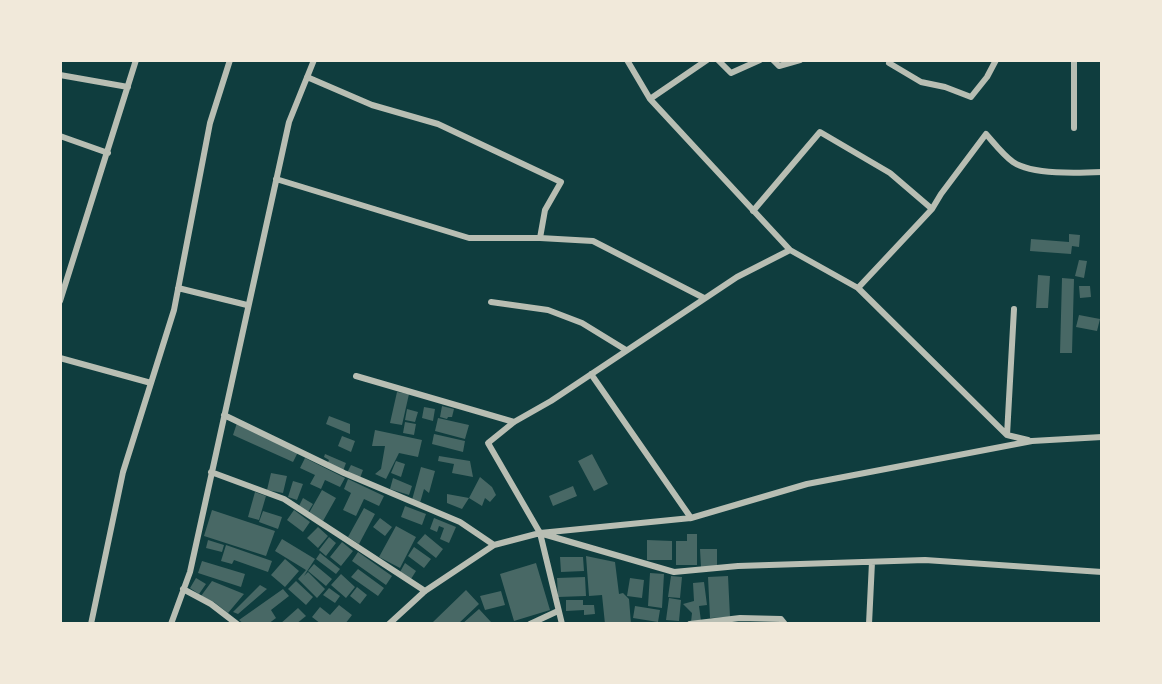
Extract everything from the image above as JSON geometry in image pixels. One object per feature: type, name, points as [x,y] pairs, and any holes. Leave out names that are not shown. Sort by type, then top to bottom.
[{"type":"street","points":[[60,301],[136,60]]},
{"type":"street","points":[[91,624],[123,472],[174,310],[210,123],[230,60]]},
{"type":"street","points":[[171,624],[190,572],[289,122],[314,60]]},
{"type":"street","points":[[627,60],[650,99],[790,250],[858,288],[1006,435],[1032,441]]},
{"type":"street","points":[[650,99],[706,60]]},
{"type":"street","points":[[718,60],[731,73],[760,60]]},
{"type":"street","points":[[773,60],[779,66],[800,60]]},
{"type":"street","points":[[889,63],[921,82],[945,87],[971,97],[987,77],[996,60]]},
{"type":"street","points":[[1074,60],[1074,128]]},
{"type":"street","points":[[60,75],[128,87]]},
{"type":"street","points":[[308,76],[372,105],[438,124],[561,182],[545,210],[540,238]]},
{"type":"street","points":[[753,211],[820,132],[890,174],[932,209]]},
{"type":"street","points":[[858,288],[932,209],[940,194],[986,134],[1014,163],[1043,171],[1102,172]]},
{"type":"street","points":[[60,136],[108,153]]},
{"type":"street","points":[[276,179],[469,238],[540,238],[593,242],[704,298]]},
{"type":"street","points":[[562,624],[540,533],[488,443],[514,422],[591,374],[704,298],[737,277],[790,250]]},
{"type":"street","points":[[178,288],[248,305]]},
{"type":"street","points":[[492,302],[548,310],[582,323],[626,350]]},
{"type":"street","points":[[1006,435],[1014,309]]},
{"type":"street","points":[[60,358],[151,383]]},
{"type":"street","points":[[591,374],[691,518]]},
{"type":"street","points":[[356,376],[514,422]]},
{"type":"street","points":[[224,414],[344,473],[460,522],[494,545]]},
{"type":"street","points":[[389,624],[425,591],[494,545],[540,533],[691,518],[807,484],[1032,441],[1102,437]]},
{"type":"street","points":[[211,472],[284,499],[425,591]]},
{"type":"street","points":[[540,533],[674,572],[738,566],[925,560],[1102,572]]},
{"type":"street","points":[[869,624],[872,561]]},
{"type":"street","points":[[183,589],[211,604],[237,624]]},
{"type":"street","points":[[530,624],[558,611]]},
{"type":"street","points":[[690,624],[740,618],[781,619],[785,624]]},
{"type":"building","points":[[1069,234],[1080,235],[1079,247],[1072,246],[1071,254],[1030,251],[1031,239],[1069,242]]},
{"type":"building","points":[[1079,260],[1087,261],[1084,278],[1075,276]]},
{"type":"building","points":[[1038,275],[1050,276],[1048,308],[1036,308]]},
{"type":"building","points":[[1062,278],[1074,279],[1072,353],[1060,353]]},
{"type":"building","points":[[1079,286],[1090,286],[1091,297],[1080,298]]},
{"type":"building","points":[[1079,315],[1100,319],[1097,331],[1076,327]]},
{"type":"building","points":[[397,392],[409,394],[402,425],[390,423]]},
{"type":"building","points":[[442,406],[454,409],[452,417],[447,419],[440,417]]},
{"type":"building","points":[[424,407],[435,409],[433,421],[422,418]]},
{"type":"building","points":[[407,409],[418,412],[415,422],[405,420]]},
{"type":"building","points":[[329,416],[350,424],[350,434],[326,424]]},
{"type":"building","points":[[438,418],[469,425],[465,439],[435,431]]},
{"type":"building","points":[[405,422],[416,424],[414,435],[403,433]]},
{"type":"building","points":[[237,423],[298,452],[293,462],[233,435]]},
{"type":"building","points":[[375,430],[422,440],[418,457],[399,453],[386,479],[375,474],[381,469],[385,446],[372,446]]},
{"type":"building","points":[[434,434],[465,441],[463,452],[432,444]]},
{"type":"building","points":[[342,436],[355,441],[351,452],[338,446]]},
{"type":"building","points":[[325,454],[346,463],[343,471],[328,462],[329,460],[324,457]]},
{"type":"building","points":[[592,454],[608,484],[594,491],[578,461]]},
{"type":"building","points":[[439,456],[470,461],[473,477],[452,473],[454,464],[438,461]]},
{"type":"building","points":[[305,458],[345,478],[340,487],[325,480],[321,489],[310,484],[315,475],[300,468]]},
{"type":"building","points":[[396,461],[405,464],[401,477],[391,473]]},
{"type":"building","points":[[351,465],[363,470],[360,478],[347,473]]},
{"type":"building","points":[[421,467],[435,471],[429,493],[424,489],[420,503],[412,500]]},
{"type":"building","points":[[271,473],[287,476],[283,493],[267,490]]},
{"type":"building","points":[[480,477],[492,487],[496,495],[490,502],[485,498],[482,506],[469,498]]},
{"type":"building","points":[[393,478],[412,486],[409,495],[390,489]]},
{"type":"building","points":[[348,479],[384,496],[379,506],[364,499],[356,516],[343,510],[351,493],[344,489]]},
{"type":"building","points":[[293,481],[303,484],[297,500],[288,497]]},
{"type":"building","points":[[573,486],[577,496],[553,506],[549,496]]},
{"type":"building","points":[[322,490],[336,498],[323,521],[309,513]]},
{"type":"building","points":[[255,492],[266,496],[259,520],[248,517]]},
{"type":"building","points":[[447,494],[469,498],[462,509],[447,503]]},
{"type":"building","points":[[303,498],[313,504],[308,512],[299,506]]},
{"type":"building","points":[[405,506],[426,514],[422,525],[401,517]]},
{"type":"building","points":[[364,508],[375,514],[359,544],[348,537]]},
{"type":"building","points":[[212,510],[275,531],[266,556],[204,536]]},
{"type":"building","points":[[294,510],[310,522],[303,532],[287,520]]},
{"type":"building","points":[[263,511],[282,517],[278,529],[259,522]]},
{"type":"building","points":[[380,518],[392,527],[385,536],[373,527]]},
{"type":"building","points":[[434,518],[456,527],[449,543],[440,539],[444,528],[439,526],[437,532],[430,529]]},
{"type":"building","points":[[396,526],[416,537],[400,568],[379,557]]},
{"type":"building","points":[[318,527],[328,536],[318,548],[307,538]]},
{"type":"building","points":[[425,534],[443,549],[436,558],[417,543]]},
{"type":"building","points":[[687,534],[697,534],[697,565],[676,565],[676,541],[687,541]]},
{"type":"building","points":[[329,537],[336,543],[326,556],[319,550]]},
{"type":"building","points":[[282,539],[315,559],[304,576],[308,572],[325,589],[317,598],[298,579],[306,570],[275,551]]},
{"type":"building","points":[[208,540],[224,545],[222,552],[206,548]]},
{"type":"building","points":[[647,540],[672,541],[672,560],[647,560]]},
{"type":"building","points":[[342,542],[353,551],[341,566],[330,557]]},
{"type":"building","points":[[226,545],[272,561],[268,572],[234,560],[232,564],[221,561]]},
{"type":"building","points":[[414,547],[431,559],[424,568],[408,556]]},
{"type":"building","points":[[700,549],[717,549],[717,567],[701,567]]},
{"type":"building","points":[[358,552],[392,576],[386,585],[352,561]]},
{"type":"building","points":[[320,553],[340,569],[336,574],[316,559]]},
{"type":"building","points":[[586,556],[615,562],[619,594],[623,593],[629,599],[631,624],[605,624],[602,595],[589,596]]},
{"type":"building","points":[[560,557],[583,557],[584,571],[561,572]]},
{"type":"building","points":[[285,559],[299,571],[285,587],[271,575]]},
{"type":"building","points":[[202,561],[245,574],[241,587],[198,573]]},
{"type":"building","points":[[405,563],[416,571],[411,579],[400,572]]},
{"type":"building","points":[[536,563],[550,610],[514,621],[500,574]]},
{"type":"building","points":[[314,564],[332,579],[326,586],[308,571]]},
{"type":"building","points":[[358,569],[384,588],[378,596],[351,577]]},
{"type":"building","points":[[650,573],[664,574],[662,608],[648,606]]},
{"type":"building","points":[[341,574],[355,587],[346,598],[331,585]]},
{"type":"building","points":[[671,576],[682,577],[680,598],[668,597]]},
{"type":"building","points":[[728,576],[730,617],[710,618],[708,577]]},
{"type":"building","points":[[585,577],[586,596],[558,597],[557,578]]},
{"type":"building","points":[[196,578],[206,584],[199,594],[190,588]]},
{"type":"building","points":[[630,578],[644,580],[642,598],[627,596]]},
{"type":"building","points":[[212,581],[244,594],[228,613],[214,602],[201,596]]},
{"type":"building","points":[[296,581],[313,597],[306,605],[288,589]]},
{"type":"building","points":[[704,582],[707,605],[699,606],[701,621],[691,622],[692,613],[683,604],[694,601],[693,583]]},
{"type":"building","points":[[260,585],[267,589],[238,614],[233,612]]},
{"type":"building","points":[[357,587],[367,595],[360,604],[350,596]]},
{"type":"building","points":[[329,588],[340,596],[335,603],[323,595]]},
{"type":"building","points":[[283,589],[289,596],[271,610],[276,618],[268,624],[244,624],[239,620]]},
{"type":"building","points":[[466,590],[479,604],[458,624],[435,624],[433,622]]},
{"type":"building","points":[[501,591],[505,605],[485,610],[480,596]]},
{"type":"building","points":[[669,598],[681,600],[679,621],[666,620]]},
{"type":"building","points":[[566,600],[583,600],[583,605],[594,605],[595,614],[584,615],[584,610],[566,611]]},
{"type":"building","points":[[339,605],[352,615],[345,624],[321,624],[312,617],[320,607],[330,615]]},
{"type":"building","points":[[635,606],[660,610],[658,622],[633,618]]},
{"type":"building","points":[[298,608],[306,616],[296,624],[280,624]]},
{"type":"building","points":[[479,609],[491,622],[462,624]]}]
